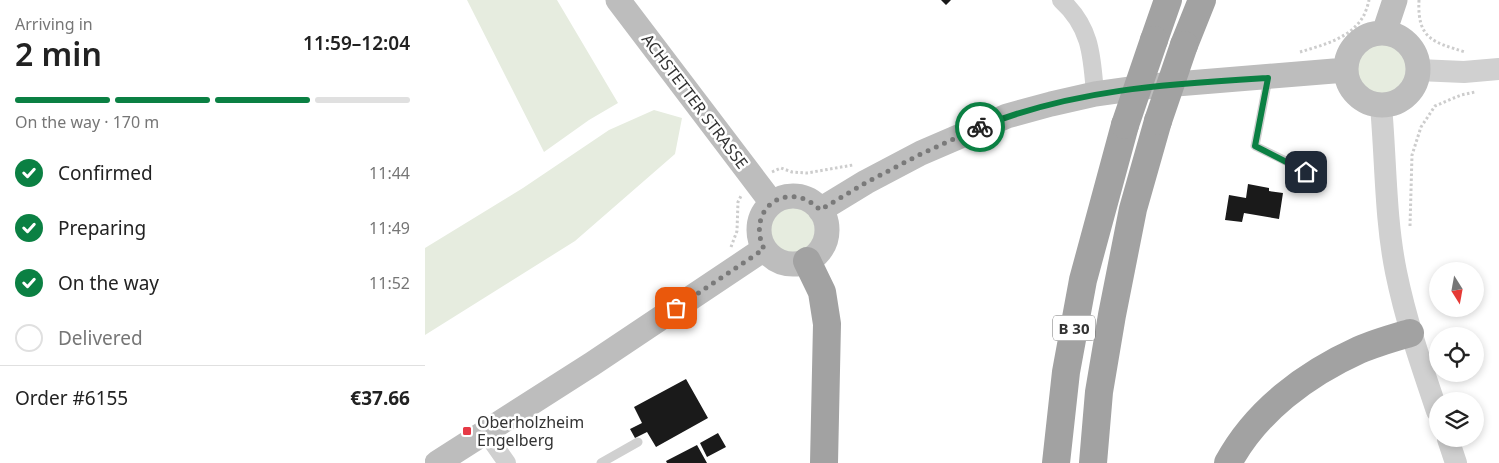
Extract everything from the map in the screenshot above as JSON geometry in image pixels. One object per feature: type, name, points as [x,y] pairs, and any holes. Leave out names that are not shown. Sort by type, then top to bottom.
[{"type":"highway","name":"B 30","points":[[1056,463],[1066,372],[1083,280],[1125,125],[1168,0]]},
{"type":"highway","name":"B 30","points":[[1093,463],[1099,392],[1133,209],[1158,121],[1184,44],[1202,0]]},
{"type":"highway","points":[[807,261],[822,292],[827,324],[824,463]]},
{"type":"highway","points":[[1228,463],[1234,451],[1254,424],[1312,374],[1360,350],[1410,333]]},
{"type":"main road","name":"ACHSTETTER STRASSE","points":[[618,0],[772,203]]},
{"type":"main road","points":[[1384,33],[1395,0]]},
{"type":"main road","points":[[1384,33],[1395,35],[1405,40],[1415,54],[1419,70],[1417,81],[1403,99],[1393,104],[1381,106],[1365,101],[1353,91],[1347,81],[1346,70],[1347,58],[1361,39],[1372,34],[1384,33]]},
{"type":"main road","points":[[820,210],[867,182],[963,134],[1007,116],[1051,104],[1095,94],[1152,86],[1268,78],[1346,70]]},
{"type":"main road","points":[[803,197],[813,202],[820,210],[825,221],[824,244],[817,254],[807,261],[789,264],[779,261],[764,249],[758,230],[760,220],[772,203],[781,198],[803,197]]},
{"type":"main road","points":[[437,463],[648,328],[764,249]]},
{"type":"street","points":[[1061,0],[1074,14],[1087,35],[1095,94]]},
{"type":"street","points":[[1419,70],[1464,72],[1499,69]]},
{"type":"street","points":[[1381,106],[1389,226],[1396,271],[1410,333],[1430,392]]},
{"type":"street","points":[[486,433],[507,463]]},
{"type":"street","points":[[1450,447],[1456,463]]},
{"type":"lane","points":[[1268,78],[1255,146],[1306,172]]},
{"type":"lane","points":[[601,463],[638,442]]},
{"type":"path","points":[[1419,0],[1418,12],[1423,32],[1438,44],[1466,52]]},
{"type":"path","points":[[1410,235],[1412,154],[1421,127],[1435,106],[1461,95]]},
{"type":"shaded area","points":[[467,0],[557,0],[618,103],[589,120],[544,152]]},
{"type":"shaded area","points":[[1375,43],[1385,43],[1395,47],[1402,54],[1406,69],[1402,84],[1395,91],[1385,95],[1375,95],[1365,91],[1358,84],[1354,74],[1354,64],[1358,54],[1365,47]]},
{"type":"shaded area","points":[[654,110],[682,118],[675,154],[575,241],[425,335],[425,248],[523,188],[609,130]]},
{"type":"shaded area","points":[[787,207],[797,207],[809,213],[814,221],[814,239],[809,247],[801,252],[787,253],[779,250],[772,243],[769,235],[769,225],[772,217],[779,210]]},
{"type":"building","points":[[941,0],[951,0],[946,5]]},
{"type":"building","points":[[1248,184],[1269,188],[1269,191],[1283,193],[1279,219],[1244,213],[1242,222],[1225,220],[1229,195],[1246,198]]},
{"type":"building","points":[[686,379],[708,418],[656,447],[647,432],[635,438],[630,429],[642,423],[634,407]]},
{"type":"building","points":[[718,433],[726,447],[707,457],[700,443]]},
{"type":"building","points":[[697,445],[707,463],[667,463],[666,461]]},
{"type":"way so far","points":[[676,308],[764,249],[758,230],[760,220],[772,203],[781,198],[803,197],[813,202],[820,210],[867,182],[921,154],[980,127]]},
{"type":"place","name":"Oberholzheim Engelberg","points":[[467,431]]},
{"type":"route","points":[[980,127],[1007,116],[1095,94],[1152,86],[1268,78],[1255,146],[1306,172]]}]
